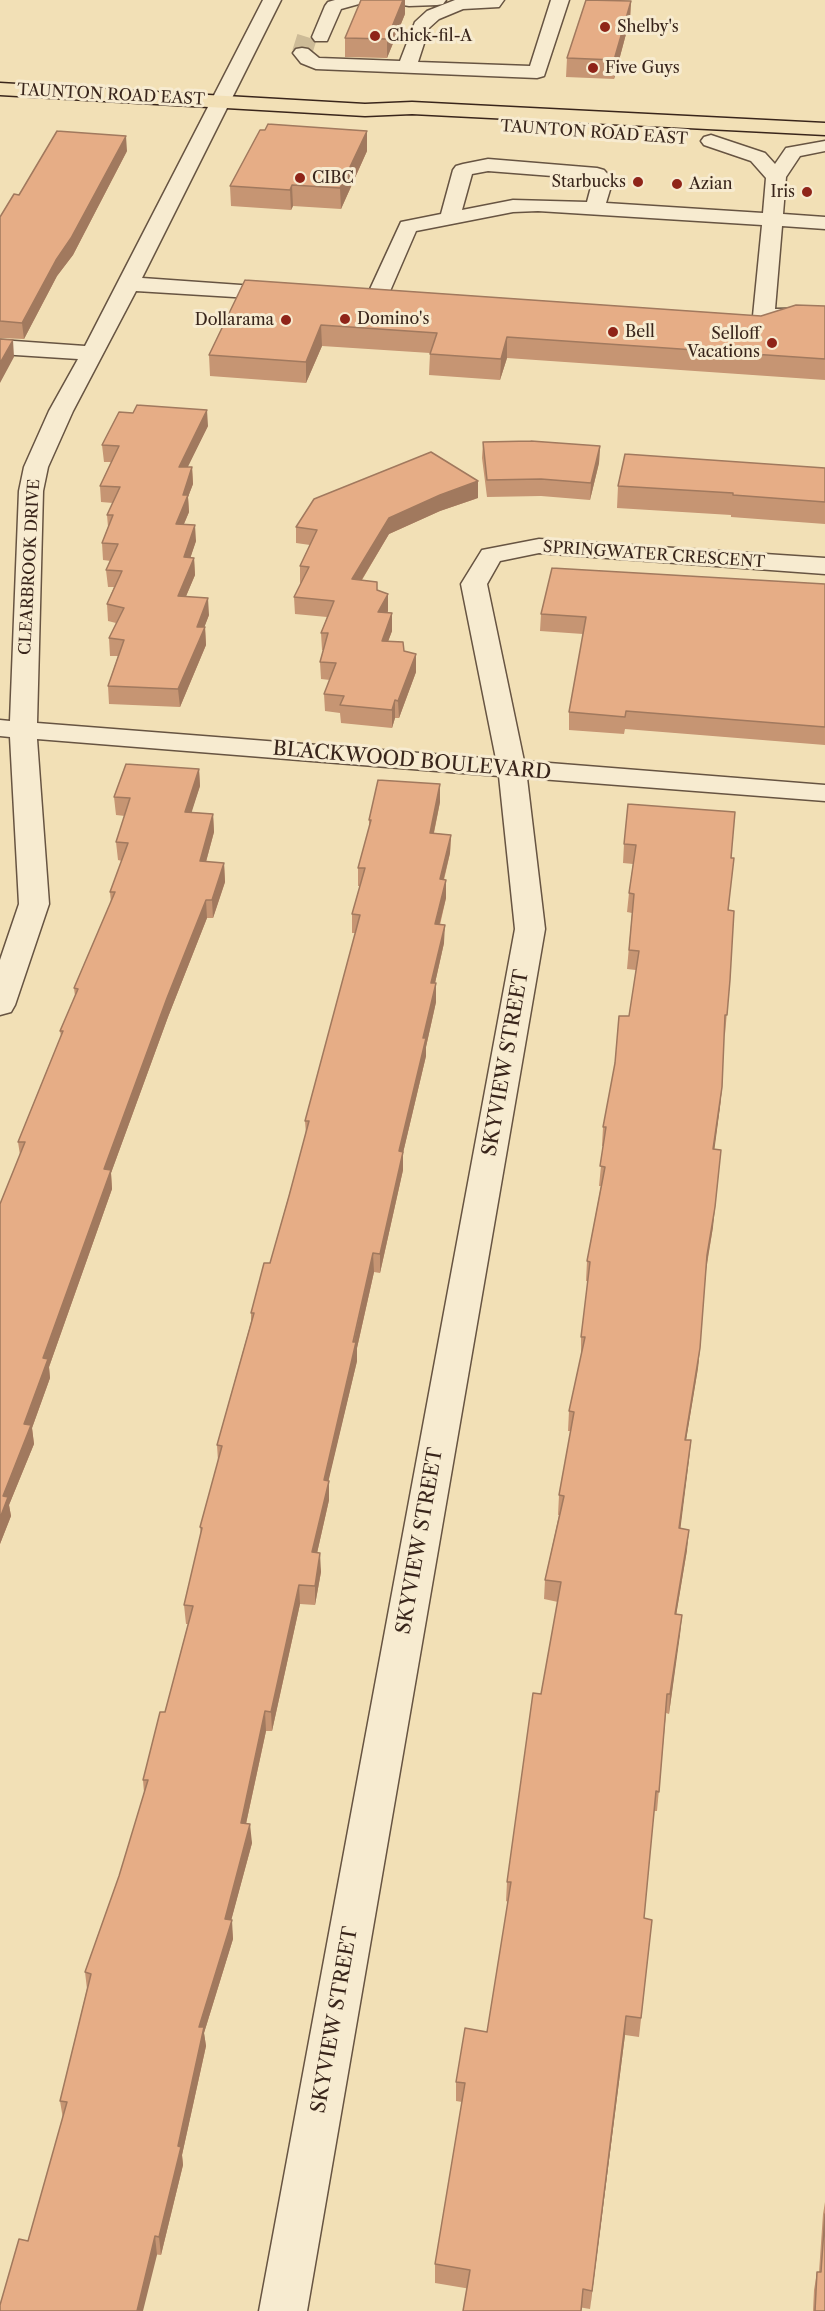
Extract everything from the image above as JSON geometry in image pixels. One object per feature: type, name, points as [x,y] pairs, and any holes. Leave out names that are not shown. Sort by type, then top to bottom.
[{"type":"main road","name":"TAUNTON ROAD EAST","points":[[0,89],[365,110],[412,108],[824,141]]},
{"type":"main road","name":"TAUNTON ROAD EAST","points":[[365,110],[406,121],[711,141],[824,141]]},
{"type":"street","name":"CLEARBROOK DRIVE","points":[[0,1005],[34,904],[12,729],[31,491],[36,467],[61,411],[129,284],[272,0]]},
{"type":"street","points":[[314,49],[321,3],[328,0]]},
{"type":"street","points":[[314,49],[334,6],[353,0]]},
{"type":"street","points":[[409,1],[437,0],[460,4],[493,3],[495,0]]},
{"type":"street","points":[[314,49],[407,67],[537,72],[560,0]]},
{"type":"street","points":[[407,67],[421,26],[433,15],[460,4]]},
{"type":"street","points":[[711,141],[758,157],[776,177]]},
{"type":"street","points":[[824,141],[793,152],[776,177],[772,219],[756,318],[825,315]]},
{"type":"street","points":[[450,218],[463,170],[488,165],[597,174],[602,183],[595,208]]},
{"type":"street","points":[[376,300],[408,226],[513,206],[595,208],[825,223]]},
{"type":"street","points":[[129,284],[307,296]]},
{"type":"street","points":[[353,299],[398,302]]},
{"type":"street","points":[[0,347],[92,353]]},
{"type":"street","name":"SPRINGWATER CRESCENT","points":[[512,770],[474,584],[491,555],[539,546],[825,566]]},
{"type":"street","name":"BLACKWOOD BOULEVARD","points":[[12,729],[825,793]]},
{"type":"street","name":"SKYVIEW STREET","points":[[283,2311],[530,929],[512,770]]},
{"type":"building","points":[[361,0],[403,0],[387,39],[345,38]]},
{"type":"building","points":[[586,0],[631,1],[614,60],[567,58]]},
{"type":"building","points":[[268,124],[367,131],[340,188],[292,185],[290,190],[230,186],[260,130],[265,130]]},
{"type":"building","points":[[57,131],[126,136],[22,323],[0,321],[0,217],[14,194],[19,195]]},
{"type":"building","points":[[245,280],[761,316],[796,305],[825,306],[825,359],[507,337],[501,359],[430,354],[437,333],[321,325],[306,362],[209,355]]},
{"type":"building","points":[[0,339],[13,340],[0,363]]},
{"type":"building","points":[[137,405],[207,410],[179,467],[192,467],[183,495],[188,495],[176,524],[195,525],[184,557],[194,558],[178,596],[208,598],[197,627],[205,627],[178,689],[108,686],[124,640],[109,638],[124,608],[107,604],[122,571],[106,570],[118,544],[102,543],[113,515],[107,515],[120,487],[100,486],[119,446],[102,445],[119,412],[133,413]]},
{"type":"building","points":[[531,441],[600,446],[591,483],[541,479],[487,480],[483,442]]},
{"type":"building","points":[[431,452],[478,481],[389,518],[352,579],[377,582],[377,590],[388,594],[378,612],[392,613],[382,641],[403,642],[404,651],[416,654],[398,701],[395,700],[392,710],[340,705],[344,696],[324,694],[336,663],[320,662],[328,633],[321,633],[334,601],[294,597],[309,567],[300,566],[317,530],[296,527],[314,499]]},
{"type":"building","points":[[625,454],[825,468],[825,502],[733,495],[733,493],[618,486]]},
{"type":"building","points":[[552,568],[825,584],[825,727],[626,711],[625,717],[569,712],[586,617],[541,614]]},
{"type":"building","points":[[126,764],[199,769],[185,812],[213,814],[200,861],[224,863],[212,900],[206,900],[167,998],[104,1169],[111,1170],[43,1358],[48,1359],[24,1424],[31,1425],[3,1496],[8,1497],[0,1518],[0,1204],[25,1142],[18,1142],[78,989],[74,988],[115,892],[110,892],[128,843],[116,842],[130,798],[114,797]]},
{"type":"building","points":[[378,780],[440,784],[430,833],[451,835],[440,879],[446,880],[435,924],[445,925],[431,983],[436,983],[423,1038],[426,1038],[399,1151],[403,1152],[380,1254],[373,1253],[353,1342],[356,1342],[324,1480],[329,1481],[312,1552],[320,1553],[315,1586],[299,1585],[271,1712],[265,1711],[241,1823],[250,1824],[225,1919],[232,1920],[199,2027],[204,2027],[178,2146],[181,2147],[159,2237],[155,2236],[137,2311],[0,2311],[19,2239],[28,2241],[67,2102],[60,2101],[91,1974],[85,1972],[119,1876],[148,1780],[143,1780],[160,1712],[165,1712],[193,1606],[184,1605],[202,1528],[200,1527],[222,1446],[217,1445],[254,1313],[251,1313],[264,1263],[270,1263],[289,1196],[309,1121],[305,1121],[360,915],[352,914],[365,868],[358,868],[371,820],[369,820]]},
{"type":"building","points":[[628,804],[735,812],[731,858],[734,858],[728,910],[734,911],[730,980],[727,1015],[725,1015],[722,1087],[713,1149],[721,1150],[707,1255],[700,1348],[685,1440],[691,1440],[679,1528],[689,1530],[675,1614],[682,1615],[670,1694],[667,1694],[659,1792],[656,1791],[644,1918],[652,1920],[641,2018],[626,2016],[592,2291],[583,2289],[581,2311],[463,2311],[470,2270],[435,2264],[465,2083],[456,2082],[465,2028],[487,2032],[511,1882],[507,1882],[533,1693],[541,1694],[561,1582],[545,1580],[564,1496],[559,1495],[574,1412],[569,1411],[585,1337],[581,1337],[590,1262],[587,1261],[605,1167],[600,1166],[606,1127],[603,1127],[615,1063],[619,1016],[629,1016],[639,951],[629,950],[634,894],[629,893],[636,845],[624,844]]},
{"type":"building","points":[[825,2214],[825,2311],[815,2311],[817,2272],[821,2272]]},
{"type":"tunnel","points":[[302,53],[307,37]]},
{"type":"place","name":"Shelby's","points":[[605,27]]},
{"type":"place","name":"Chick-fil-A","points":[[375,36]]},
{"type":"place","name":"Five Guys","points":[[593,68]]},
{"type":"place","name":"CIBC","points":[[300,178]]},
{"type":"place","name":"Starbucks","points":[[638,182]]},
{"type":"place","name":"Azian","points":[[677,184]]},
{"type":"place","name":"Iris","points":[[807,192]]},
{"type":"place","name":"Domino's","points":[[345,319]]},
{"type":"place","name":"Dollarama","points":[[286,320]]},
{"type":"place","name":"Bell","points":[[613,332]]},
{"type":"place","name":"Selloff Vacations","points":[[772,343]]}]
